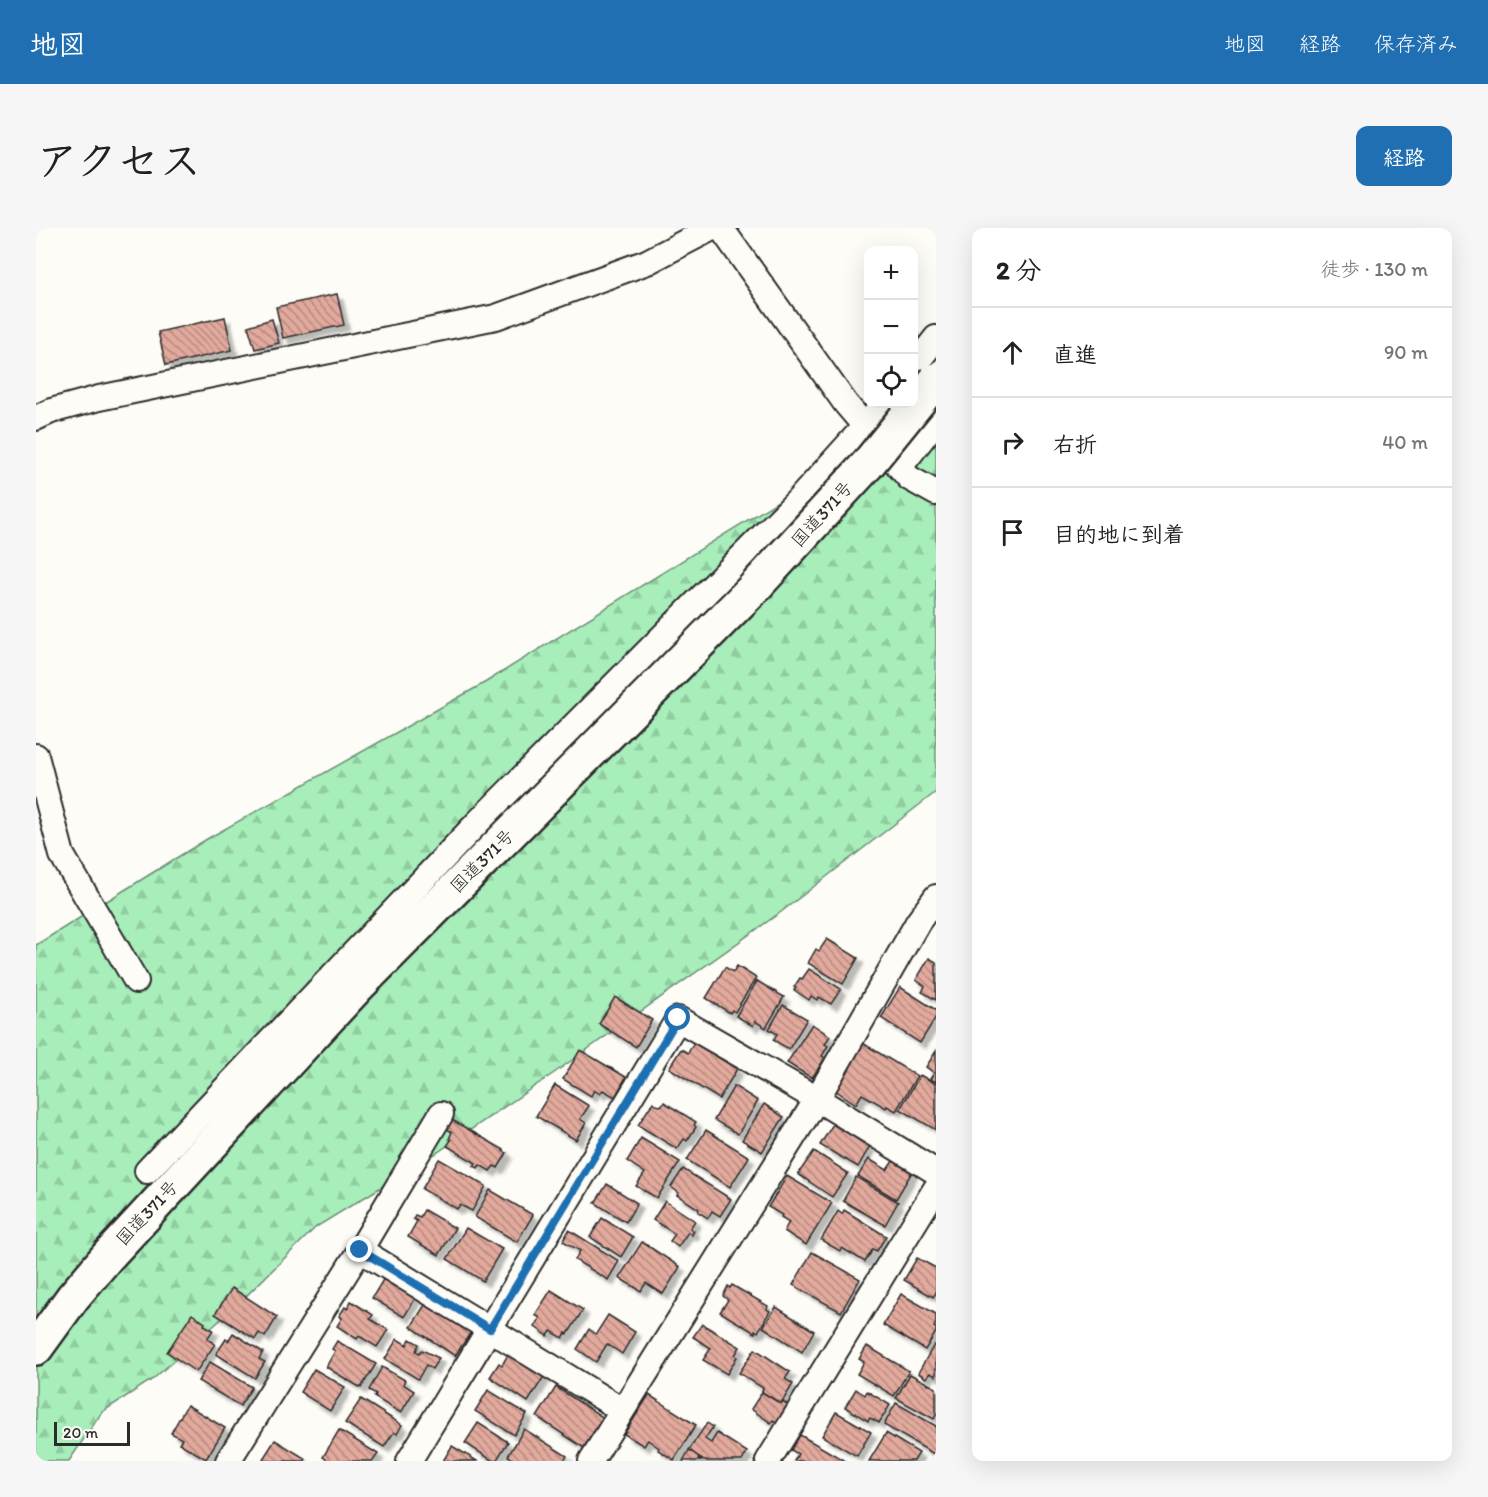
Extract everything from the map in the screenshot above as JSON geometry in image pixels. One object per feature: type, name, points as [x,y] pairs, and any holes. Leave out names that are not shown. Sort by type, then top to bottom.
[{"type":"highway","name":"国道371号","points":[[36,1348],[73,1297],[107,1257],[358,986],[755,587],[867,465],[936,380]]},
{"type":"street","points":[[36,418],[51,411],[99,398],[496,317],[647,262],[712,228]]},
{"type":"street","points":[[721,228],[846,404],[909,478],[936,494]]},
{"type":"street","points":[[918,361],[936,338]]},
{"type":"street","points":[[147,1171],[479,821],[801,497],[881,408]]},
{"type":"street","points":[[900,467],[936,421]]},
{"type":"street","points":[[36,756],[62,855],[136,981]]},
{"type":"street","points":[[591,1461],[817,1099],[918,922],[936,897]]},
{"type":"street","points":[[409,1461],[678,1018],[936,1172]]},
{"type":"street","points":[[228,1461],[360,1250],[441,1114]]},
{"type":"street","points":[[768,1461],[936,1188]]},
{"type":"street","points":[[360,1250],[622,1410]]},
{"type":"green space","points":[[936,417],[936,792],[781,912],[554,1073],[432,1156],[316,1227],[234,1308],[153,1379],[102,1412],[69,1461],[36,1461],[36,945],[207,839],[486,682],[830,469]]},
{"type":"building","points":[[337,294],[344,325],[283,338],[276,307]]},
{"type":"building","points":[[225,317],[232,350],[166,365],[158,332]]},
{"type":"building","points":[[272,319],[279,343],[255,349],[248,326]]},
{"type":"building","points":[[827,939],[858,958],[843,984],[808,963],[816,949],[819,951]]},
{"type":"building","points":[[929,958],[936,962],[936,1000],[922,992],[925,986],[916,980]]},
{"type":"building","points":[[737,966],[756,978],[735,1012],[732,1010],[730,1013],[706,998],[725,967],[733,972]]},
{"type":"building","points":[[809,969],[841,989],[831,1004],[819,997],[817,1000],[811,996],[809,1000],[794,990],[800,978],[802,979]]},
{"type":"building","points":[[757,981],[784,997],[766,1028],[755,1021],[753,1026],[736,1016]]},
{"type":"building","points":[[900,987],[936,1010],[936,1017],[920,1043],[881,1018]]},
{"type":"building","points":[[615,997],[652,1020],[636,1047],[599,1024]]},
{"type":"building","points":[[783,1005],[807,1019],[789,1049],[773,1040],[777,1034],[769,1029]]},
{"type":"building","points":[[812,1024],[830,1036],[825,1044],[828,1046],[822,1056],[825,1058],[812,1078],[787,1063]]},
{"type":"building","points":[[694,1042],[737,1069],[719,1099],[669,1068],[681,1049],[688,1053]]},
{"type":"building","points":[[861,1042],[917,1076],[896,1111],[862,1094],[856,1104],[835,1090]]},
{"type":"building","points":[[580,1050],[626,1077],[615,1097],[603,1090],[600,1094],[594,1090],[591,1096],[563,1079]]},
{"type":"building","points":[[936,1051],[936,1082],[930,1079],[934,1073],[926,1067]]},
{"type":"building","points":[[920,1075],[936,1084],[936,1130],[900,1109]]},
{"type":"building","points":[[555,1085],[589,1106],[580,1119],[586,1123],[576,1140],[536,1116]]},
{"type":"building","points":[[734,1086],[758,1101],[738,1134],[714,1120]]},
{"type":"building","points":[[653,1102],[659,1106],[664,1102],[696,1122],[694,1125],[696,1127],[687,1141],[684,1139],[677,1149],[638,1125]]},
{"type":"building","points":[[764,1104],[784,1117],[762,1152],[742,1140]]},
{"type":"building","points":[[452,1120],[507,1153],[498,1168],[494,1166],[490,1171],[480,1165],[478,1168],[474,1166],[476,1163],[447,1146],[452,1132],[447,1129]]},
{"type":"building","points":[[833,1124],[870,1146],[858,1167],[820,1145]]},
{"type":"building","points":[[706,1130],[749,1157],[730,1187],[687,1160]]},
{"type":"building","points":[[641,1138],[680,1162],[657,1198],[636,1186],[645,1173],[627,1161]]},
{"type":"building","points":[[814,1151],[848,1173],[832,1197],[798,1174]]},
{"type":"building","points":[[439,1159],[486,1186],[472,1211],[460,1205],[457,1209],[422,1189]]},
{"type":"building","points":[[869,1159],[887,1170],[893,1161],[912,1172],[896,1199],[858,1176]]},
{"type":"building","points":[[683,1169],[731,1199],[720,1216],[712,1211],[708,1218],[698,1212],[699,1209],[677,1195],[679,1193],[671,1187]]},
{"type":"building","points":[[787,1176],[832,1203],[806,1245],[784,1231],[789,1222],[768,1207]]},
{"type":"building","points":[[856,1177],[898,1202],[885,1225],[843,1201]]},
{"type":"building","points":[[607,1184],[637,1203],[626,1222],[595,1203]]},
{"type":"building","points":[[490,1190],[533,1215],[517,1242],[475,1217]]},
{"type":"building","points":[[665,1201],[695,1221],[690,1228],[694,1231],[692,1235],[688,1232],[678,1247],[670,1241],[675,1234],[653,1220]]},
{"type":"building","points":[[424,1210],[455,1228],[439,1255],[408,1237],[417,1221],[413,1219],[415,1215],[420,1217]]},
{"type":"building","points":[[844,1210],[886,1236],[877,1251],[873,1249],[865,1262],[842,1248],[840,1251],[821,1240],[838,1211],[842,1214]]},
{"type":"building","points":[[602,1218],[633,1237],[621,1257],[590,1237]]},
{"type":"building","points":[[466,1228],[502,1249],[483,1281],[447,1259]]},
{"type":"building","points":[[569,1230],[619,1261],[608,1280],[575,1260],[580,1251],[563,1241]]},
{"type":"building","points":[[642,1242],[680,1267],[663,1294],[646,1283],[641,1291],[619,1278]]},
{"type":"building","points":[[812,1252],[860,1279],[841,1312],[793,1285]]},
{"type":"building","points":[[917,1258],[936,1268],[936,1293],[933,1297],[904,1280]]},
{"type":"building","points":[[384,1278],[416,1297],[404,1317],[372,1298]]},
{"type":"building","points":[[732,1285],[768,1306],[767,1309],[770,1311],[758,1332],[755,1330],[755,1333],[720,1312],[728,1300],[723,1296],[728,1286],[730,1288]]},
{"type":"building","points":[[232,1288],[277,1317],[265,1337],[259,1333],[255,1339],[215,1314]]},
{"type":"building","points":[[551,1290],[583,1310],[563,1338],[551,1331],[548,1336],[535,1327],[540,1318],[535,1315]]},
{"type":"building","points":[[901,1294],[936,1314],[934,1327],[936,1332],[925,1350],[883,1325]]},
{"type":"building","points":[[428,1300],[473,1329],[455,1356],[411,1327]]},
{"type":"building","points":[[351,1301],[373,1315],[370,1319],[388,1330],[377,1347],[359,1336],[357,1339],[337,1326],[342,1318],[339,1316],[345,1307],[347,1309]]},
{"type":"building","points":[[776,1307],[814,1331],[802,1352],[763,1327]]},
{"type":"building","points":[[192,1314],[213,1330],[207,1339],[215,1344],[196,1372],[167,1352]]},
{"type":"building","points":[[608,1315],[635,1332],[622,1354],[607,1344],[596,1362],[577,1349],[589,1329],[596,1334]]},
{"type":"building","points":[[702,1324],[740,1347],[727,1374],[703,1360],[711,1348],[693,1337]]},
{"type":"building","points":[[233,1333],[263,1352],[259,1359],[265,1362],[255,1378],[216,1354]]},
{"type":"building","points":[[397,1339],[407,1345],[410,1339],[419,1344],[416,1351],[419,1353],[422,1350],[439,1358],[432,1369],[426,1365],[418,1379],[385,1359]]},
{"type":"building","points":[[337,1341],[376,1364],[361,1388],[326,1367],[335,1351],[332,1349]]},
{"type":"building","points":[[934,1345],[936,1346],[936,1376],[930,1373],[926,1378],[918,1373]]},
{"type":"building","points":[[867,1346],[909,1371],[894,1396],[857,1374],[864,1362],[859,1359]]},
{"type":"building","points":[[755,1349],[790,1372],[785,1379],[793,1384],[781,1404],[762,1392],[763,1388],[739,1373]]},
{"type":"building","points":[[509,1353],[545,1375],[528,1402],[490,1377],[499,1363],[502,1365]]},
{"type":"building","points":[[210,1362],[252,1387],[240,1406],[198,1381]]},
{"type":"building","points":[[382,1367],[405,1380],[403,1384],[414,1391],[401,1413],[374,1397],[376,1394],[369,1390]]},
{"type":"building","points":[[314,1369],[345,1387],[330,1411],[300,1392]]},
{"type":"building","points":[[910,1374],[936,1388],[934,1419],[896,1398]]},
{"type":"building","points":[[556,1387],[604,1418],[584,1448],[537,1417]]},
{"type":"building","points":[[856,1389],[865,1395],[867,1391],[890,1405],[879,1423],[870,1418],[868,1421],[845,1407]]},
{"type":"building","points":[[488,1390],[527,1414],[514,1435],[475,1411]]},
{"type":"building","points":[[762,1392],[781,1404],[782,1401],[793,1408],[782,1425],[773,1420],[771,1423],[751,1409]]},
{"type":"building","points":[[649,1395],[696,1425],[674,1460],[658,1450],[659,1448],[648,1440],[644,1446],[624,1434]]},
{"type":"building","points":[[361,1399],[402,1425],[397,1434],[394,1432],[384,1447],[345,1423]]},
{"type":"building","points":[[896,1403],[936,1426],[936,1452],[934,1454],[884,1425]]},
{"type":"building","points":[[187,1405],[225,1428],[206,1459],[179,1443],[182,1439],[171,1433]]},
{"type":"building","points":[[836,1412],[871,1432],[857,1456],[822,1436]]},
{"type":"building","points":[[478,1423],[508,1442],[496,1461],[465,1443]]},
{"type":"building","points":[[707,1423],[713,1427],[705,1439],[711,1443],[717,1433],[747,1452],[742,1461],[704,1461],[689,1450]]},
{"type":"building","points":[[524,1429],[567,1456],[564,1461],[516,1461],[508,1456]]},
{"type":"building","points":[[339,1430],[378,1454],[373,1461],[329,1461],[323,1457]]},
{"type":"building","points":[[886,1433],[919,1453],[914,1461],[869,1461]]},
{"type":"building","points":[[800,1435],[845,1461],[794,1461],[798,1454],[791,1450]]},
{"type":"building","points":[[275,1440],[306,1459],[305,1461],[265,1461],[263,1459]]},
{"type":"building","points":[[452,1446],[477,1461],[443,1461]]},
{"type":"building","points":[[689,1450],[699,1457],[698,1459],[702,1461],[683,1461]]},
{"type":"route","points":[[360,1250],[490,1329],[678,1018]]}]
